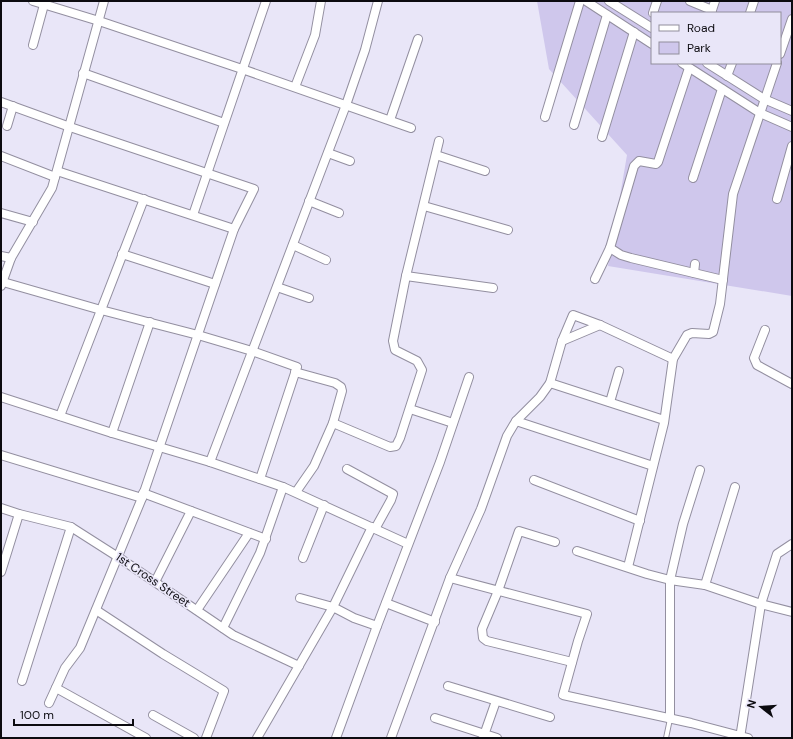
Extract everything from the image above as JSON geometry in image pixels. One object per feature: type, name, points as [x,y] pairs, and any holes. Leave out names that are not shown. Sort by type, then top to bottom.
[{"type":"street","points":[[34,1],[44,2],[411,128]]},
{"type":"street","points":[[104,1],[52,188],[11,258],[2,285],[198,335],[252,351],[297,367],[260,479]]},
{"type":"street","points":[[193,215],[266,1]]},
{"type":"street","points":[[295,87],[315,34],[321,1]]},
{"type":"street","points":[[210,462],[346,105],[365,50],[378,1]]},
{"type":"street","points":[[545,117],[580,1]]},
{"type":"street","points":[[586,1],[651,43]]},
{"type":"street","points":[[610,1],[650,27]]},
{"type":"street","points":[[653,12],[657,1]]},
{"type":"street","points":[[690,1],[711,11],[715,1]]},
{"type":"street","points":[[750,12],[754,1]]},
{"type":"street","points":[[33,45],[44,2]]},
{"type":"street","points":[[574,125],[607,15]]},
{"type":"street","points":[[781,51],[792,19]]},
{"type":"street","points":[[602,137],[634,32]]},
{"type":"street","points":[[390,120],[418,39]]},
{"type":"street","points":[[701,76],[706,64]]},
{"type":"street","points":[[708,64],[764,99],[792,112]]},
{"type":"street","points":[[727,76],[732,64]]},
{"type":"street","points":[[628,567],[664,420],[673,359],[687,335],[692,332],[709,334],[713,332],[720,304],[732,194],[777,64]]},
{"type":"street","points":[[595,279],[610,248],[634,166],[639,161],[656,164],[658,162],[686,65],[760,113],[792,127]]},
{"type":"street","points":[[83,73],[224,124]]},
{"type":"street","points":[[693,178],[722,89]]},
{"type":"street","points":[[1,102],[70,127],[254,189],[234,229],[142,496],[118,557],[80,648],[65,668],[49,703]]},
{"type":"street","points":[[7,126],[13,106]]},
{"type":"street","points":[[333,423],[390,447],[396,446],[400,438],[422,370],[416,361],[408,356],[397,353],[393,347],[393,341],[406,276],[439,142]]},
{"type":"street","points":[[777,199],[792,146]]},
{"type":"street","points":[[328,153],[350,161]]},
{"type":"street","points":[[436,154],[485,171]]},
{"type":"street","points":[[1,156],[56,174],[144,199],[234,229]]},
{"type":"street","points":[[60,416],[144,199]]},
{"type":"street","points":[[309,201],[339,213]]},
{"type":"street","points":[[424,206],[508,230]]},
{"type":"street","points":[[1,213],[32,222]]},
{"type":"street","points":[[292,245],[326,260]]},
{"type":"street","points":[[610,248],[621,255],[630,258],[723,280]]},
{"type":"street","points":[[122,254],[215,284]]},
{"type":"street","points":[[1,256],[11,258]]},
{"type":"street","points":[[694,273],[695,264]]},
{"type":"street","points":[[406,276],[493,288]]},
{"type":"street","points":[[277,287],[309,298]]},
{"type":"street","points":[[391,738],[450,578],[481,509],[507,436],[516,421],[540,397],[550,383],[562,341],[573,315],[600,325],[673,359]]},
{"type":"street","points":[[112,433],[150,322]]},
{"type":"street","points":[[562,341],[600,325]]},
{"type":"street","points":[[765,330],[754,358],[755,362],[757,365],[792,384]]},
{"type":"street","points":[[610,402],[619,371]]},
{"type":"street","points":[[295,372],[335,383],[341,387],[342,392],[333,423],[314,466],[296,492]]},
{"type":"street","points":[[336,738],[376,626],[440,462],[469,377]]},
{"type":"street","points":[[550,383],[664,420]]},
{"type":"street","points":[[1,397],[112,433],[210,462],[296,492],[408,544]]},
{"type":"street","points":[[410,409],[453,422]]},
{"type":"street","points":[[516,421],[653,466]]},
{"type":"street","points":[[1,455],[191,511],[266,539]]},
{"type":"street","points":[[257,738],[333,607],[374,528],[391,500],[392,494],[347,469]]},
{"type":"street","points":[[670,719],[670,580],[683,524],[700,470]]},
{"type":"street","points":[[534,480],[640,521]]},
{"type":"street","points":[[705,585],[735,486]]},
{"type":"street","points":[[223,628],[260,553],[284,488]]},
{"type":"street","points":[[303,558],[324,505]]},
{"type":"street","name":"1st Cross Street","points":[[1,508],[71,527],[233,635],[298,666]]},
{"type":"street","points":[[155,582],[191,511]]},
{"type":"street","points":[[1,572],[4,554],[19,514]]},
{"type":"street","points":[[22,681],[71,527]]},
{"type":"street","points":[[555,542],[519,531],[498,591],[482,629],[483,638],[487,641],[572,662]]},
{"type":"street","points":[[197,610],[249,533]]},
{"type":"street","points":[[450,578],[587,614],[563,695],[743,737],[762,604],[777,554],[792,544]]},
{"type":"street","points":[[577,551],[648,574],[670,580],[705,585],[762,604],[792,612]]},
{"type":"street","points":[[300,598],[333,607],[354,618],[376,626]]},
{"type":"street","points":[[386,603],[435,622]]},
{"type":"street","points":[[96,610],[163,654],[224,690],[206,738]]},
{"type":"street","points":[[448,686],[550,717]]},
{"type":"street","points":[[56,688],[146,738]]},
{"type":"street","points":[[483,736],[496,701]]},
{"type":"street","points":[[153,715],[194,738]]},
{"type":"street","points":[[435,718],[483,736],[497,738]]},
{"type":"lane","points":[[666,738],[670,719]]},
{"type":"green space","points":[[537,1],[792,1],[792,296],[608,266],[627,155],[549,69]]}]
